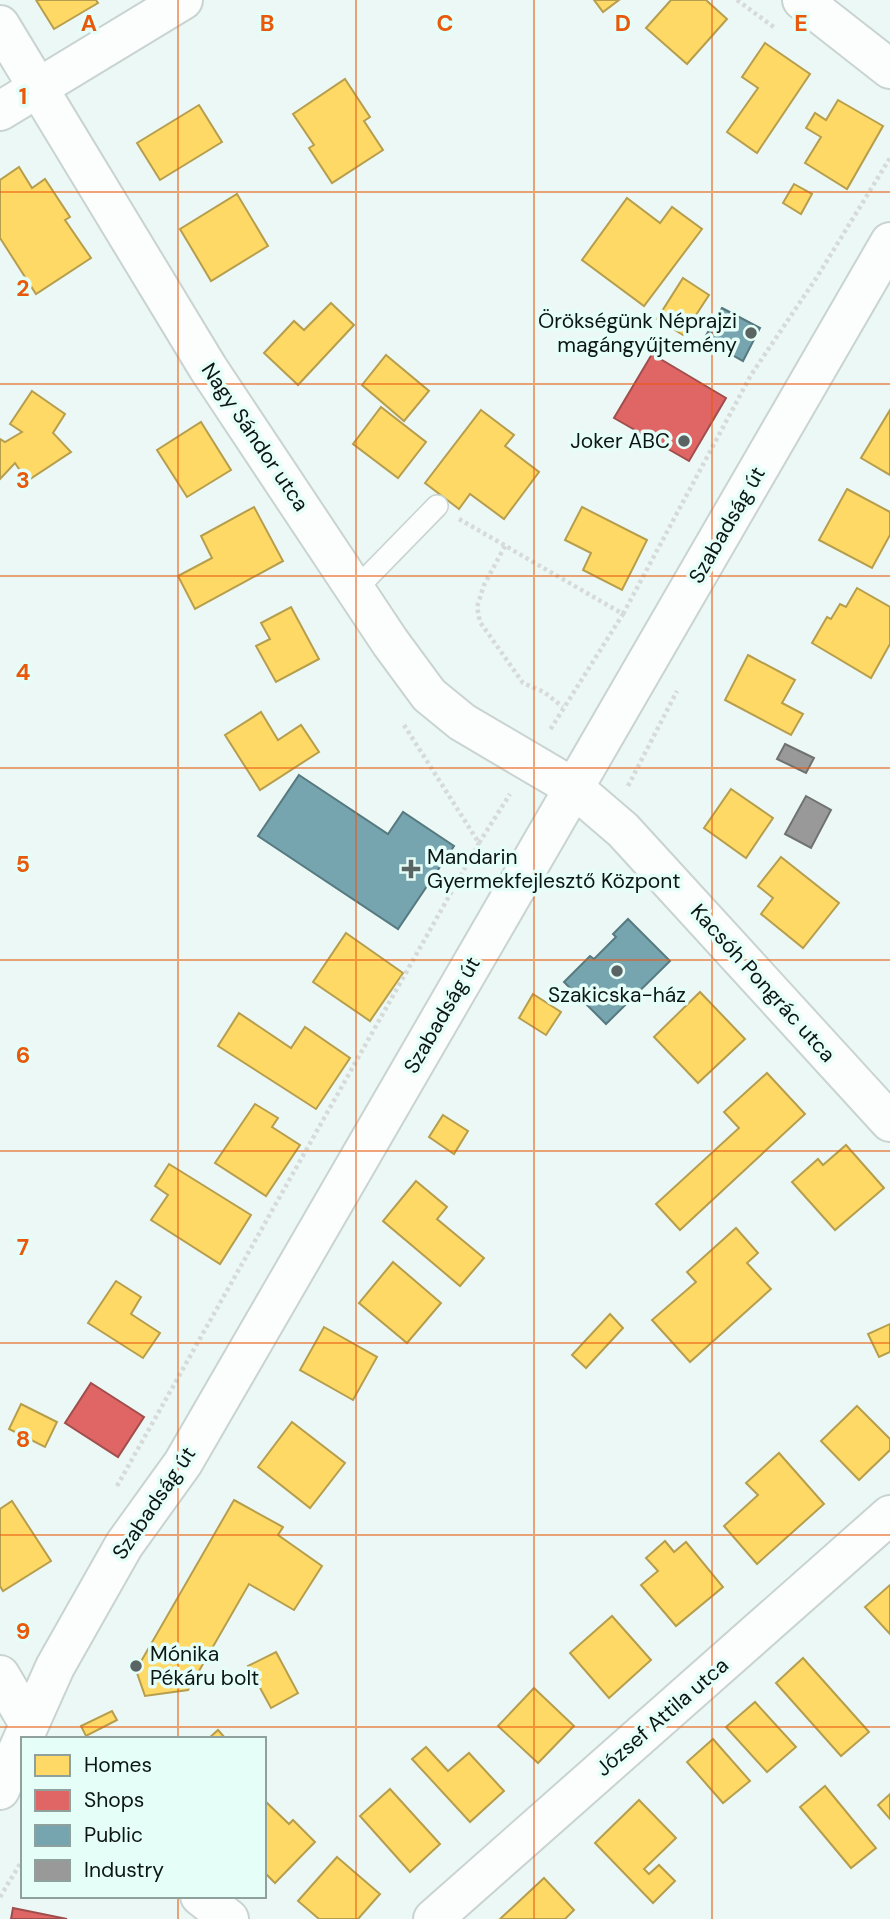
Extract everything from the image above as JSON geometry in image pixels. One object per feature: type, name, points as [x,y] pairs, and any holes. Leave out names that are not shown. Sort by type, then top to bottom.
[{"type":"street","points":[[0,111],[183,0]]},
{"type":"street","points":[[802,0],[890,69]]},
{"type":"street","name":"Nagy Sándor utca","points":[[0,25],[208,368],[390,642],[429,695],[462,722],[573,788]]},
{"type":"street","name":"Szabadság út","points":[[25,1737],[55,1667],[124,1545],[183,1463],[890,242]]},
{"type":"street","name":"Kacsóh Pongrác utca","points":[[573,788],[623,830],[890,1122]]},
{"type":"street","name":"József Attila utca","points":[[433,1919],[890,1516]]},
{"type":"street","points":[[0,1675],[23,1737]]},
{"type":"street","name":"Szabadság út","points":[[0,1790],[21,1746]]},
{"type":"street","points":[[203,1898],[229,1919]]},
{"type":"lane","points":[[356,589],[437,506]]},
{"type":"path","points":[[545,739],[624,614],[751,374],[817,277],[890,158]]},
{"type":"path","points":[[437,506],[624,614]]},
{"type":"path","points":[[505,546],[484,585],[477,607],[480,622],[523,683],[544,692],[563,707]]},
{"type":"path","points":[[116,1489],[479,843]]},
{"type":"path","points":[[0,1897],[21,1862]]},
{"type":"building: Homes","points":[[36,0],[96,0],[98,3],[54,29]]},
{"type":"building: Homes","points":[[594,0],[619,0],[603,12]]},
{"type":"building: Homes","points":[[671,0],[706,0],[727,19],[687,64],[646,28]]},
{"type":"building: Homes","points":[[765,43],[810,74],[757,153],[727,132],[758,88],[742,77]]},
{"type":"building: Homes","points":[[345,79],[370,117],[364,121],[383,150],[332,183],[309,148],[314,145],[293,114]]},
{"type":"building: Homes","points":[[838,100],[883,126],[847,189],[805,163],[821,137],[806,128],[815,113],[826,120]]},
{"type":"building: Homes","points":[[199,105],[222,142],[160,180],[137,143]]},
{"type":"building: Homes","points":[[19,167],[32,188],[45,179],[70,217],[65,220],[91,258],[36,294],[0,238],[0,180]]},
{"type":"building: Homes","points":[[794,184],[812,194],[801,214],[783,203]]},
{"type":"building: Homes","points":[[237,194],[268,246],[211,281],[180,229]]},
{"type":"building: Homes","points":[[627,198],[660,223],[672,207],[702,229],[644,306],[582,260]]},
{"type":"building: Homes","points":[[683,278],[709,295],[683,335],[657,319]]},
{"type":"building: Homes","points":[[331,303],[354,325],[298,385],[264,353],[294,321],[304,330]]},
{"type":"building: Homes","points":[[386,355],[429,391],[404,421],[362,385]]},
{"type":"building: Homes","points":[[32,391],[65,414],[53,433],[71,452],[27,481],[15,463],[0,479],[0,439],[5,442],[22,432],[10,424]]},
{"type":"building: Homes","points":[[381,407],[426,442],[398,478],[353,444]]},
{"type":"building: Homes","points":[[481,410],[514,435],[505,446],[539,472],[504,519],[470,494],[459,509],[425,483]]},
{"type":"building: Homes","points":[[890,410],[890,475],[861,458]]},
{"type":"building: Homes","points":[[201,422],[231,470],[187,497],[157,450]]},
{"type":"building: Homes","points":[[847,489],[890,512],[890,535],[872,568],[819,540]]},
{"type":"building: Homes","points":[[254,507],[283,561],[195,609],[178,576],[212,558],[201,536]]},
{"type":"building: Homes","points":[[582,507],[647,540],[622,590],[583,570],[591,553],[565,540]]},
{"type":"building: Homes","points":[[857,588],[890,607],[890,644],[871,678],[812,643],[827,617],[831,619],[840,604],[846,607]]},
{"type":"building: Homes","points":[[291,607],[319,659],[276,682],[256,646],[270,639],[261,623]]},
{"type":"building: Homes","points":[[748,655],[795,680],[782,703],[803,714],[791,735],[725,700]]},
{"type":"building: Homes","points":[[261,712],[278,740],[301,725],[319,752],[260,790],[225,735]]},
{"type":"building: Homes","points":[[731,789],[773,818],[746,858],[704,828]]},
{"type":"building: Homes","points":[[781,857],[839,903],[803,948],[761,914],[773,898],[758,886]]},
{"type":"building: Homes","points":[[346,933],[403,973],[370,1021],[313,982]]},
{"type":"building: Homes","points":[[700,992],[745,1039],[698,1083],[654,1037]]},
{"type":"building: Homes","points":[[533,994],[561,1012],[546,1035],[519,1018]]},
{"type":"building: Homes","points":[[239,1013],[291,1048],[305,1027],[350,1058],[316,1109],[218,1046]]},
{"type":"building: Homes","points":[[767,1073],[805,1114],[680,1230],[656,1204],[739,1128],[724,1112]]},
{"type":"building: Homes","points":[[255,1104],[278,1118],[272,1127],[300,1145],[266,1196],[215,1163]]},
{"type":"building: Homes","points":[[443,1115],[468,1131],[454,1154],[429,1137]]},
{"type":"building: Homes","points":[[846,1145],[884,1188],[835,1230],[792,1182],[818,1159],[823,1165]]},
{"type":"building: Homes","points":[[169,1164],[251,1215],[220,1264],[151,1220],[168,1195],[155,1186]]},
{"type":"building: Homes","points":[[416,1181],[447,1207],[437,1219],[484,1258],[460,1286],[383,1221]]},
{"type":"building: Homes","points":[[736,1228],[758,1253],[747,1263],[771,1289],[690,1362],[652,1320],[696,1282],[687,1272]]},
{"type":"building: Homes","points":[[393,1262],[441,1303],[407,1343],[359,1303]]},
{"type":"building: Homes","points":[[116,1281],[141,1297],[131,1314],[160,1333],[143,1358],[88,1323]]},
{"type":"building: Homes","points":[[610,1314],[623,1328],[586,1368],[572,1355]]},
{"type":"building: Homes","points":[[890,1324],[890,1352],[879,1357],[868,1334]]},
{"type":"building: Homes","points":[[324,1327],[377,1357],[353,1400],[300,1370]]},
{"type":"building: Homes","points":[[21,1404],[57,1422],[45,1447],[9,1429]]},
{"type":"building: Homes","points":[[857,1406],[890,1439],[890,1450],[859,1480],[821,1441]]},
{"type":"building: Homes","points":[[292,1422],[345,1463],[310,1508],[258,1467]]},
{"type":"building: Homes","points":[[779,1453],[824,1504],[757,1564],[724,1526],[758,1495],[746,1483]]},
{"type":"building: Homes","points":[[234,1500],[283,1527],[278,1535],[322,1566],[294,1610],[249,1584],[188,1690],[145,1696],[136,1670]]},
{"type":"building: Homes","points":[[12,1501],[51,1561],[3,1591],[0,1586],[0,1509]]},
{"type":"building: Homes","points":[[665,1541],[674,1552],[686,1542],[723,1587],[676,1626],[641,1585],[658,1571],[646,1558]]},
{"type":"building: Homes","points":[[890,1585],[890,1634],[865,1607]]},
{"type":"building: Homes","points":[[612,1616],[651,1660],[609,1698],[570,1653]]},
{"type":"building: Homes","points":[[276,1652],[298,1693],[271,1708],[248,1666]]},
{"type":"building: Homes","points":[[803,1658],[869,1732],[841,1756],[776,1683]]},
{"type":"building: Homes","points":[[534,1688],[574,1726],[538,1763],[498,1726]]},
{"type":"building: Homes","points":[[755,1702],[796,1747],[767,1772],[726,1727]]},
{"type":"building: Homes","points":[[112,1711],[117,1720],[86,1736],[81,1726]]},
{"type":"building: Homes","points":[[218,1730],[224,1737],[210,1737]]},
{"type":"building: Homes","points":[[713,1739],[750,1781],[723,1803],[687,1762]]},
{"type":"building: Homes","points":[[426,1747],[448,1771],[469,1753],[504,1791],[470,1822],[412,1759]]},
{"type":"building: Homes","points":[[825,1786],[876,1848],[851,1868],[800,1807]]},
{"type":"building: Homes","points":[[390,1789],[440,1844],[410,1872],[360,1816]]},
{"type":"building: Homes","points":[[890,1794],[890,1819],[878,1805]]},
{"type":"building: Homes","points":[[639,1800],[676,1838],[644,1869],[649,1874],[659,1865],[675,1881],[653,1903],[595,1843]]},
{"type":"building: Homes","points":[[266,1802],[289,1824],[293,1820],[315,1842],[275,1883],[266,1874]]},
{"type":"building: Homes","points":[[337,1857],[380,1894],[358,1919],[319,1919],[298,1901]]},
{"type":"building: Homes","points":[[544,1878],[574,1910],[565,1919],[500,1919]]},
{"type":"building: Shops","points":[[652,354],[726,398],[689,461],[614,418]]},
{"type":"building: Shops","points":[[91,1383],[144,1417],[118,1457],[65,1423]]},
{"type":"building: Shops","points":[[13,1908],[67,1919],[11,1919]]},
{"type":"building: Public","points":[[722,308],[760,328],[743,361],[704,339]]},
{"type":"building: Public","points":[[299,775],[388,834],[403,812],[454,846],[398,929],[258,836]]},
{"type":"building: Public","name":"Szakicska-ház","points":[[628,919],[670,961],[606,1024],[564,982],[590,956],[594,959],[616,937],[613,934]]},
{"type":"building: Industry","points":[[785,744],[814,758],[806,773],[777,759]]},
{"type":"building: Industry","points":[[806,796],[831,810],[811,848],[785,834]]},
{"type":"place","name":"Örökségünk Néprajzi magángyűjtemény","points":[[751,333]]},
{"type":"place","name":"Joker ABC","points":[[684,441]]},
{"type":"place","name":"Mandarin Gyermekfejlesztő Központ","points":[[411,869]]},
{"type":"place","name":"Szakicska-ház","points":[[617,971]]},
{"type":"place","name":"Mónika Pékáru bolt","points":[[136,1666]]}]
